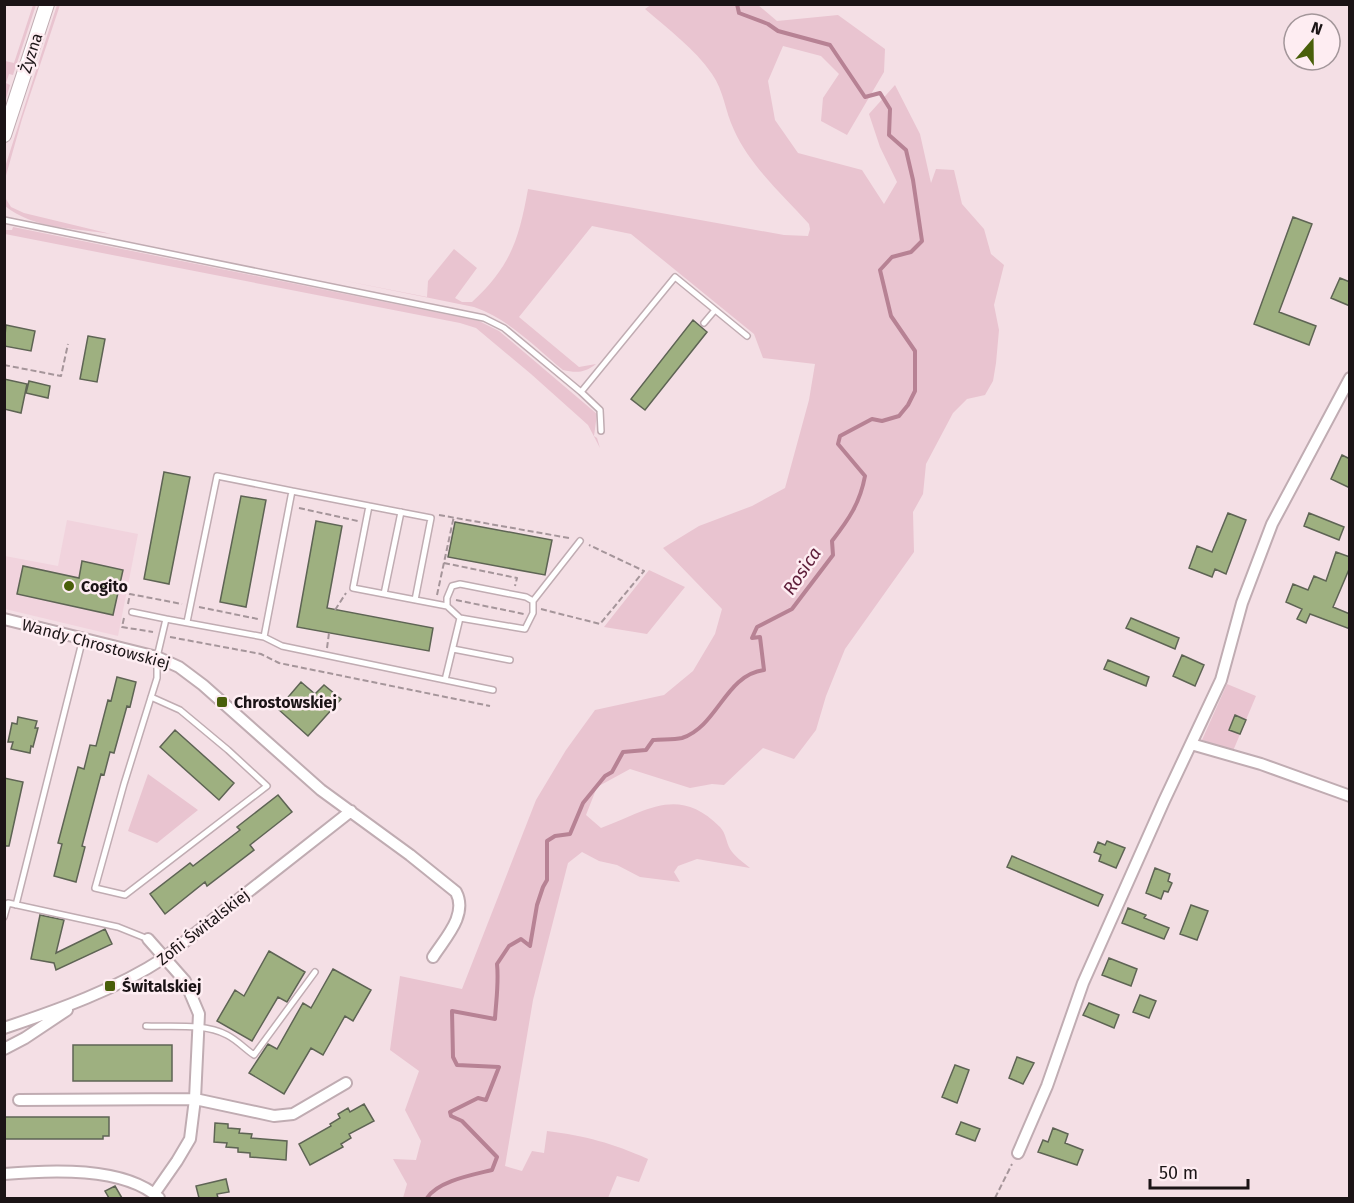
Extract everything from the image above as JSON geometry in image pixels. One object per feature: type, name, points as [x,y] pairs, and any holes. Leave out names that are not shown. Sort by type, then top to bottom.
[{"type":"street","name":"Żyzna","points":[[4,135],[46,4]]},
{"type":"street","points":[[1018,1153],[1047,1086],[1083,984],[1221,680],[1242,603],[1272,524],[1350,378]]},
{"type":"street","name":"Wandy Chrostowskiej","points":[[4,619],[157,657],[179,667],[203,685],[321,790],[456,892],[460,900],[456,921],[433,957]]},
{"type":"street","points":[[1191,744],[1261,764],[1350,796]]},
{"type":"street","name":"Zofii Świtalskiej","points":[[4,1028],[82,1000],[148,969],[351,811]]},
{"type":"street","points":[[4,1174],[98,1173],[113,1176],[157,1196],[190,1139],[195,1099],[199,1014],[185,981],[148,939]]},
{"type":"street","points":[[4,1049],[25,1038],[82,1000]]},
{"type":"street","points":[[19,1100],[195,1099],[274,1116],[293,1114],[346,1083]]},
{"type":"lane","points":[[4,220],[484,318],[504,328],[600,410],[601,431]]},
{"type":"lane","points":[[581,392],[675,277],[747,336]]},
{"type":"lane","points":[[704,323],[715,310]]},
{"type":"lane","points":[[187,622],[217,476],[431,518],[415,600]]},
{"type":"lane","points":[[264,637],[292,491]]},
{"type":"lane","points":[[369,506],[353,588],[447,606],[460,618],[525,629],[533,613],[533,601],[580,541]]},
{"type":"lane","points":[[384,594],[400,512]]},
{"type":"lane","points":[[447,606],[449,591],[452,586],[460,584],[514,594],[533,601]]},
{"type":"lane","points":[[132,612],[264,637],[282,646],[494,690]]},
{"type":"lane","points":[[445,680],[460,618]]},
{"type":"lane","points":[[151,696],[180,710],[267,786],[124,895],[95,888],[124,784],[151,696],[157,678],[157,657],[166,619]]},
{"type":"lane","points":[[16,905],[83,638]]},
{"type":"lane","points":[[453,649],[510,660]]},
{"type":"lane","points":[[4,916],[8,903],[118,927],[148,939]]},
{"type":"lane","points":[[146,1026],[216,1030],[254,1055],[315,972]]},
{"type":"path","points":[[4,365],[61,376],[68,344]]},
{"type":"path","points":[[289,507],[360,521]]},
{"type":"path","points":[[437,596],[454,516]]},
{"type":"path","points":[[444,563],[517,578],[514,594]]},
{"type":"path","points":[[334,610],[346,593]]},
{"type":"path","points":[[128,605],[130,594],[259,619],[262,615]]},
{"type":"path","points":[[125,616],[122,627],[154,632]]},
{"type":"path","points":[[327,648],[329,633]]},
{"type":"path","points":[[166,643],[169,637],[261,654],[279,663],[490,706]]},
{"type":"path","points":[[995,1198],[1018,1153]]},
{"type":"shaded area","points":[[652,4],[758,5],[777,21],[838,15],[885,49],[884,72],[847,135],[821,121],[823,98],[839,74],[821,56],[783,46],[768,81],[775,120],[798,153],[862,170],[884,204],[897,182],[880,147],[869,114],[895,85],[920,134],[931,183],[936,169],[954,170],[962,204],[984,229],[991,254],[1004,265],[994,305],[999,330],[993,381],[985,395],[967,399],[953,413],[926,464],[923,494],[913,512],[914,552],[845,649],[826,696],[816,730],[794,759],[763,748],[724,785],[712,784],[690,788],[630,769],[597,787],[586,815],[601,828],[662,805],[676,804],[690,807],[705,814],[720,827],[732,852],[750,868],[697,859],[678,866],[674,872],[680,882],[640,877],[617,865],[599,861],[582,852],[568,863],[533,1000],[505,1166],[522,1171],[532,1151],[544,1153],[547,1131],[599,1141],[648,1159],[639,1182],[617,1176],[608,1198],[403,1198],[407,1184],[393,1159],[416,1160],[421,1141],[405,1110],[419,1071],[390,1050],[400,976],[462,989],[536,800],[566,750],[595,710],[664,695],[693,671],[715,634],[722,609],[663,548],[699,526],[752,506],[785,488],[809,400],[815,364],[763,358],[754,334],[631,234],[592,226],[519,317],[579,367],[596,364],[580,372],[563,370],[510,326],[487,312],[474,307],[341,280],[427,297],[428,281],[454,249],[477,268],[455,298],[462,302],[472,302],[496,276],[511,251],[521,223],[528,189],[784,235],[808,236],[809,224],[768,180],[741,143],[712,74],[689,48],[645,9]]},
{"type":"shaded area","points":[[33,5],[36,5],[13,75],[9,74],[6,83],[10,85],[5,102],[5,61],[14,63]]},
{"type":"shaded area","points":[[57,5],[60,5],[22,119],[5,179],[5,167]]},
{"type":"shaded area","points":[[4,196],[11,207],[24,213],[111,234],[55,226],[28,219],[5,206]]},
{"type":"shaded area","points":[[13,227],[479,321],[499,331],[597,414],[594,436],[600,448],[588,425],[476,328],[5,234],[5,230],[12,230]]},
{"type":"shaded area","points":[[67,520],[138,534],[118,636],[5,609],[5,556],[58,566]]},
{"type":"shaded area","points":[[649,570],[685,587],[647,634],[604,627]]},
{"type":"shaded area","points":[[1227,684],[1256,696],[1233,751],[1202,740]]},
{"type":"shaded area","points":[[148,774],[198,810],[157,843],[128,831]]},
{"type":"building","points":[[1293,217],[1312,224],[1279,312],[1316,326],[1309,345],[1254,324]]},
{"type":"building","points":[[1340,278],[1350,282],[1350,306],[1331,298]]},
{"type":"building","points":[[693,320],[707,332],[645,410],[631,399]]},
{"type":"building","points":[[6,325],[35,331],[31,351],[4,346]]},
{"type":"building","points":[[88,336],[105,339],[97,382],[80,379]]},
{"type":"building","points":[[4,379],[27,384],[21,413],[4,409]]},
{"type":"building","points":[[29,381],[50,386],[48,398],[26,393]]},
{"type":"building","points":[[1342,455],[1350,459],[1350,488],[1331,479]]},
{"type":"building","points":[[164,472],[190,477],[169,584],[144,579]]},
{"type":"building","points":[[241,496],[266,500],[246,607],[220,602]]},
{"type":"building","points":[[1228,513],[1246,520],[1226,574],[1215,569],[1212,577],[1189,568],[1197,546],[1212,552]]},
{"type":"building","points":[[1309,513],[1344,527],[1339,540],[1304,526]]},
{"type":"building","points":[[316,521],[342,526],[327,608],[433,628],[429,651],[297,627]]},
{"type":"building","points":[[455,522],[552,540],[545,575],[448,557]]},
{"type":"building","points":[[1336,552],[1350,557],[1350,567],[1333,607],[1350,614],[1350,629],[1310,614],[1306,623],[1297,619],[1302,609],[1286,602],[1293,584],[1308,590],[1314,576],[1326,581]]},
{"type":"building","name":"Cogito","points":[[82,561],[123,570],[113,615],[17,594],[23,566],[79,578]]},
{"type":"building","points":[[1131,618],[1179,638],[1175,649],[1126,628]]},
{"type":"building","points":[[1182,655],[1204,665],[1195,686],[1173,676]]},
{"type":"building","points":[[1108,660],[1149,677],[1146,686],[1104,669]]},
{"type":"building","points":[[117,677],[136,682],[114,753],[110,752],[104,775],[101,774],[82,846],[85,847],[76,882],[54,876],[62,844],[58,843],[78,767],[84,769],[90,745],[96,746],[108,700],[111,701]]},
{"type":"building","points":[[301,682],[315,694],[324,685],[341,699],[308,736],[278,709]]},
{"type":"building","points":[[1235,715],[1246,720],[1240,734],[1229,730]]},
{"type":"building","points":[[18,717],[37,721],[35,728],[38,728],[30,753],[11,749],[13,742],[8,742],[12,723],[17,724]]},
{"type":"building","points":[[175,730],[234,783],[219,800],[160,747]]},
{"type":"building","points":[[4,778],[23,782],[9,846],[4,846]]},
{"type":"building","points":[[278,795],[292,812],[250,845],[254,850],[207,886],[205,882],[165,914],[150,894],[190,863],[193,866],[240,830],[237,827]]},
{"type":"building","points":[[1107,841],[1125,848],[1116,868],[1099,861],[1101,855],[1094,852],[1098,842],[1105,845]]},
{"type":"building","points":[[1012,856],[1103,895],[1098,906],[1007,867]]},
{"type":"building","points":[[1155,868],[1170,874],[1168,881],[1172,883],[1168,892],[1164,891],[1161,899],[1146,893]]},
{"type":"building","points":[[1191,905],[1208,911],[1197,940],[1180,934]]},
{"type":"building","points":[[1128,908],[1146,915],[1144,918],[1169,928],[1164,939],[1122,923]]},
{"type":"building","points":[[40,915],[64,920],[56,953],[105,929],[112,944],[56,970],[54,963],[31,959]]},
{"type":"building","points":[[269,951],[305,972],[287,1002],[278,997],[252,1041],[217,1021],[235,990],[244,996]]},
{"type":"building","points":[[1109,958],[1137,969],[1131,986],[1102,975]]},
{"type":"building","points":[[333,969],[371,990],[353,1021],[345,1016],[323,1055],[311,1048],[284,1094],[249,1073],[268,1044],[277,1049],[303,1003],[311,1008]]},
{"type":"building","points":[[1140,995],[1156,1001],[1149,1018],[1133,1012]]},
{"type":"building","points":[[1089,1003],[1119,1015],[1114,1028],[1083,1015]]},
{"type":"building","points":[[73,1045],[172,1045],[172,1081],[73,1081]]},
{"type":"building","points":[[1017,1057],[1034,1063],[1023,1084],[1009,1078]]},
{"type":"building","points":[[955,1065],[969,1070],[957,1103],[942,1097]]},
{"type":"building","points":[[364,1104],[374,1121],[349,1134],[351,1138],[341,1144],[343,1147],[310,1165],[299,1144],[331,1126],[330,1124],[340,1118],[338,1114],[348,1108],[350,1112]]},
{"type":"building","points":[[4,1117],[109,1117],[109,1136],[103,1136],[103,1139],[4,1139]]},
{"type":"building","points":[[961,1122],[980,1129],[975,1141],[956,1134]]},
{"type":"building","points":[[215,1123],[228,1124],[228,1128],[240,1129],[239,1133],[252,1134],[251,1138],[287,1141],[286,1160],[250,1157],[250,1153],[238,1152],[238,1148],[226,1147],[227,1143],[214,1142]]},
{"type":"building","points":[[1053,1128],[1068,1134],[1065,1143],[1083,1150],[1077,1165],[1038,1152],[1043,1140],[1048,1142]]},
{"type":"building","points":[[226,1179],[229,1192],[217,1194],[218,1198],[199,1198],[196,1186]]},
{"type":"building","points":[[115,1186],[122,1198],[109,1198],[105,1191]]},
{"type":"waterway","name":"Rosica","points":[[427,1198],[447,1183],[492,1170],[497,1157],[462,1121],[451,1116],[450,1112],[478,1098],[486,1100],[499,1067],[457,1065],[453,1057],[452,1011],[495,1019],[497,964],[509,946],[521,939],[530,946],[537,905],[547,880],[547,841],[555,836],[570,834],[583,803],[605,776],[612,772],[623,752],[646,750],[653,740],[682,738],[694,732],[705,723],[740,681],[764,670],[760,637],[752,638],[757,627],[792,609],[833,555],[832,541],[849,518],[860,494],[865,476],[838,444],[840,436],[872,419],[882,421],[899,416],[915,391],[915,351],[891,316],[880,270],[892,257],[911,252],[922,241],[906,150],[889,135],[890,109],[880,93],[865,97],[830,45],[778,31],[768,24],[739,13],[737,4]]},
{"type":"place","name":"Cogito","points":[[69,586]]},
{"type":"place","name":"Chrostowskiej","points":[[222,702]]},
{"type":"place","name":"Świtalskiej","points":[[110,986]]}]
